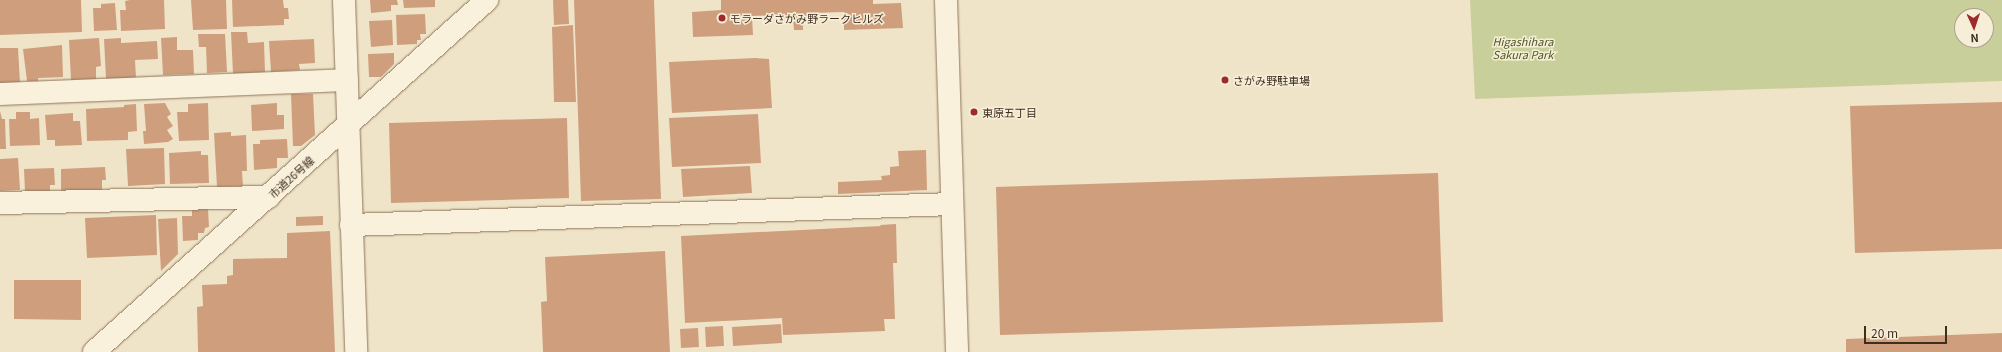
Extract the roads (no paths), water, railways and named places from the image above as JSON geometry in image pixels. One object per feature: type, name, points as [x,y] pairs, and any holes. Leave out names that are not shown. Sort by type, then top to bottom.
[{"type":"street","points":[[344,0],[356,352]]},
{"type":"street","name":"市道26号線","points":[[94,352],[269,197],[487,0]]},
{"type":"street","points":[[946,0],[957,352]]},
{"type":"street","points":[[0,94],[346,80]]},
{"type":"street","points":[[0,203],[269,197]]},
{"type":"street","points":[[351,225],[952,204]]},
{"type":"place","name":"モラーダさがみ野ラークヒルズ","points":[[722,18]]},
{"type":"place","name":"さがみ野駐車場","points":[[1225,80]]},
{"type":"place","name":"東原五丁目","points":[[974,112]]},
{"type":"park label","name":"Higashihara Sakura Park","points":[[1523,48]]}]
